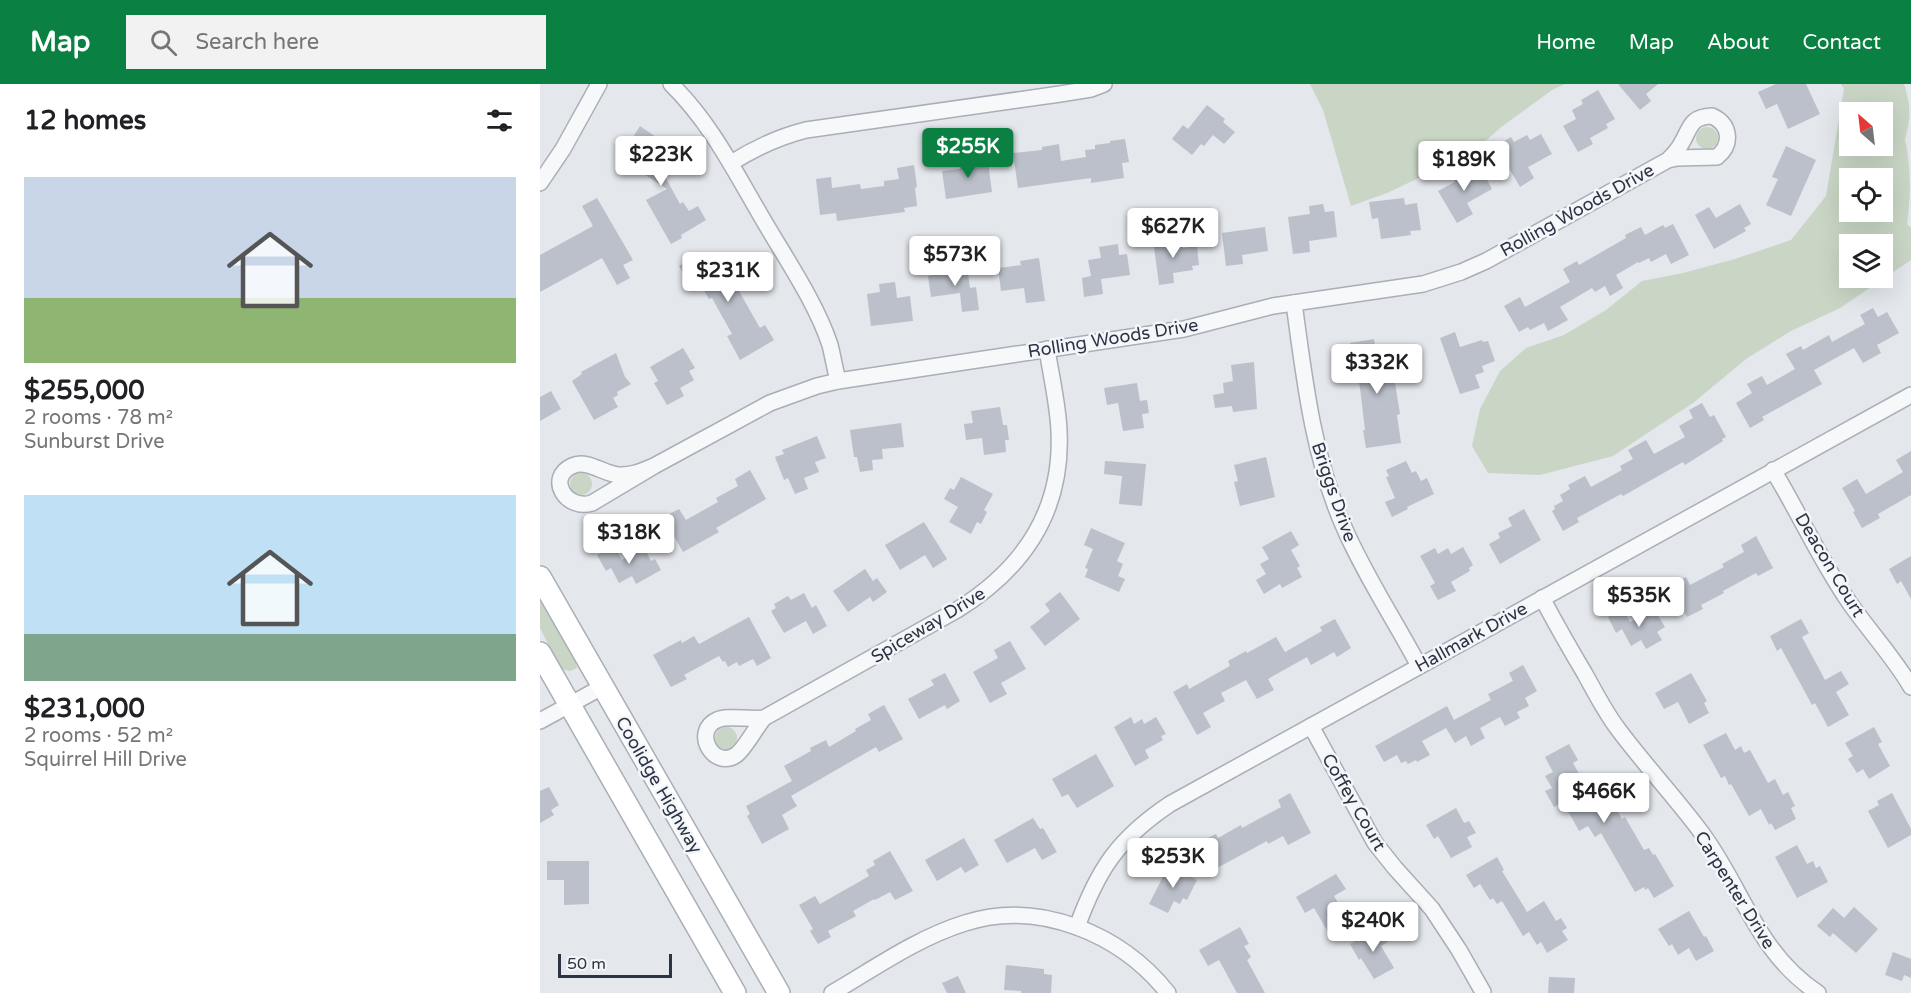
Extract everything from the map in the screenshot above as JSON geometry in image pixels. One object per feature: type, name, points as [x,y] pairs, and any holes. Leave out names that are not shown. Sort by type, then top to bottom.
[{"type":"main road","name":"Coolidge Highway","points":[[540,577],[779,993]]},
{"type":"main road","name":"Coolidge Highway","points":[[540,653],[735,993]]},
{"type":"street","points":[[540,183],[563,149],[598,84]]},
{"type":"street","points":[[671,84],[698,113],[730,163],[817,314],[830,345],[838,381]]},
{"type":"street","points":[[730,163],[765,143],[806,130],[1060,94],[1091,89],[1104,84]]},
{"type":"street","name":"Rolling Woods Drive","points":[[654,466],[634,474],[619,475],[606,473],[585,464],[577,464],[564,471],[560,484],[566,497],[577,504],[584,505],[770,403],[798,392],[838,381],[1184,329],[1253,310],[1423,284],[1486,261],[1668,160]]},
{"type":"street","name":"Briggs Drive","points":[[1294,303],[1314,433],[1335,506],[1353,548],[1419,666]]},
{"type":"street","name":"Spiceway Drive","points":[[764,718],[966,605],[993,585],[1022,555],[1049,504],[1058,466],[1059,430],[1047,349]]},
{"type":"street","name":"Hallmark Drive","points":[[1077,927],[1104,865],[1133,831],[1170,804],[1911,395]]},
{"type":"street","name":"Deacon Court","points":[[1773,470],[1833,578],[1898,665],[1911,687]]},
{"type":"street","name":"Carpenter Drive","points":[[1542,598],[1616,727],[1701,832],[1720,860],[1767,944],[1799,988],[1818,993]]},
{"type":"street","points":[[540,721],[602,687]]},
{"type":"street","name":"Coffey Court","points":[[1311,726],[1376,843],[1432,909],[1483,992]]},
{"type":"street","points":[[832,993],[929,937],[967,922],[1010,915],[1051,920],[1077,927],[1108,941],[1136,959],[1168,993]]},
{"type":"green space","points":[[1310,84],[1565,84],[1552,90],[1500,128],[1472,153],[1387,193],[1351,206],[1323,110]]},
{"type":"green space","points":[[1841,84],[1904,84],[1909,112],[1905,139],[1909,170],[1910,192],[1907,224],[1911,228],[1911,260],[1893,272],[1893,234],[1839,234],[1839,288],[1870,288],[1840,308],[1789,332],[1746,359],[1693,403],[1613,456],[1540,475],[1488,473],[1472,446],[1480,409],[1500,371],[1526,348],[1564,335],[1606,310],[1642,281],[1735,259],[1791,240],[1826,196],[1839,119],[1839,156],[1893,156],[1893,102],[1842,102],[1844,89]]},
{"type":"green space","points":[[1707,127],[1715,130],[1718,138],[1715,146],[1707,149],[1699,146],[1696,138],[1699,130]]},
{"type":"green space","points":[[577,473],[585,473],[592,480],[592,488],[585,495],[577,495],[570,488],[570,480]]},
{"type":"green space","points":[[540,596],[575,657],[577,668],[570,671],[561,669],[540,628]]},
{"type":"green space","points":[[726,727],[734,730],[737,738],[734,746],[726,749],[718,746],[715,738],[718,730]]},
{"type":"building","points":[[1618,84],[1658,84],[1646,94],[1651,101],[1640,110]]},
{"type":"building","points":[[1776,84],[1806,84],[1820,114],[1788,129],[1777,104],[1766,109],[1758,92]]},
{"type":"building","points":[[1598,90],[1615,119],[1606,124],[1608,128],[1590,138],[1593,144],[1578,152],[1563,126],[1576,119],[1572,110],[1583,104],[1581,100]]},
{"type":"building","points":[[1207,105],[1225,119],[1223,122],[1235,132],[1224,144],[1213,135],[1192,155],[1172,139],[1183,125],[1188,129]]},
{"type":"building","points":[[640,126],[656,137],[652,144],[673,158],[663,173],[680,204],[683,202],[689,211],[698,206],[706,220],[671,244],[646,200],[667,189],[630,165],[631,162],[621,156]]},
{"type":"building","points":[[1541,134],[1552,154],[1528,167],[1534,178],[1520,187],[1496,146],[1511,137],[1514,142],[1527,135],[1530,140]]},
{"type":"building","points":[[1125,139],[1129,162],[1122,163],[1124,178],[1091,183],[1091,178],[1018,188],[1013,153],[1042,150],[1042,147],[1059,144],[1061,161],[1086,157],[1085,150],[1095,149],[1095,145]]},
{"type":"building","points":[[1786,146],[1816,160],[1791,216],[1766,205],[1778,179],[1772,177]]},
{"type":"building","points":[[987,154],[992,192],[946,199],[942,171],[960,169],[960,165],[970,164],[969,157]]},
{"type":"building","points":[[914,165],[917,206],[904,208],[905,212],[837,221],[836,213],[820,215],[816,179],[831,177],[832,188],[860,184],[861,189],[884,186],[884,181],[899,179],[897,168]]},
{"type":"building","points":[[1467,165],[1471,172],[1480,167],[1492,189],[1467,203],[1473,214],[1457,223],[1438,191],[1455,182],[1451,174]]},
{"type":"building","points":[[597,198],[633,260],[623,265],[630,278],[617,285],[602,258],[540,292],[540,255],[593,226],[582,206]]},
{"type":"building","points":[[1404,198],[1405,205],[1417,203],[1421,230],[1410,231],[1411,235],[1381,239],[1378,218],[1372,219],[1369,202]]},
{"type":"building","points":[[1323,204],[1325,212],[1334,211],[1337,237],[1309,241],[1310,252],[1293,254],[1288,217],[1310,214],[1309,206]]},
{"type":"building","points":[[1740,204],[1751,224],[1744,228],[1746,231],[1714,249],[1695,215],[1709,207],[1716,218]]},
{"type":"building","points":[[1673,224],[1689,255],[1671,264],[1666,254],[1651,262],[1649,258],[1638,262],[1616,275],[1623,288],[1610,296],[1605,286],[1595,292],[1592,288],[1560,307],[1568,320],[1548,331],[1544,323],[1530,330],[1528,327],[1519,332],[1504,306],[1520,297],[1525,307],[1570,282],[1563,269],[1577,261],[1579,265],[1641,227],[1645,235],[1663,225],[1665,228]]},
{"type":"building","points":[[1265,227],[1268,251],[1242,255],[1243,264],[1226,266],[1222,233]]},
{"type":"building","points":[[1168,237],[1169,243],[1182,241],[1183,248],[1197,246],[1199,265],[1192,266],[1193,270],[1173,273],[1174,283],[1159,285],[1153,239]]},
{"type":"building","points":[[1118,244],[1119,255],[1127,254],[1130,275],[1101,279],[1103,294],[1084,297],[1082,278],[1091,276],[1088,260],[1101,258],[1099,247]]},
{"type":"building","points":[[704,252],[717,266],[720,264],[725,272],[733,268],[741,281],[735,284],[760,328],[765,325],[774,340],[740,360],[727,336],[732,334],[712,298],[709,299],[702,287],[694,292],[679,266]]},
{"type":"building","points":[[1039,258],[1045,301],[1026,303],[1024,288],[1001,291],[998,268],[1021,265],[1020,261]]},
{"type":"building","points":[[967,266],[970,288],[976,287],[979,310],[962,312],[960,293],[931,297],[928,276],[939,274],[939,270]]},
{"type":"building","points":[[895,282],[897,298],[910,296],[913,321],[871,326],[867,294],[880,292],[879,284]]},
{"type":"building","points":[[1873,308],[1878,317],[1887,312],[1899,333],[1877,345],[1881,353],[1863,363],[1854,348],[1814,370],[1822,384],[1762,417],[1764,420],[1750,428],[1736,403],[1752,393],[1747,384],[1762,376],[1767,385],[1795,369],[1786,354],[1801,346],[1803,350],[1829,335],[1832,342],[1865,324],[1860,315]]},
{"type":"building","points":[[1455,332],[1460,347],[1482,340],[1483,342],[1488,341],[1495,361],[1482,366],[1484,372],[1475,375],[1480,388],[1460,394],[1440,338]]},
{"type":"building","points":[[1374,339],[1376,354],[1383,353],[1385,365],[1392,364],[1400,414],[1397,415],[1401,443],[1366,448],[1360,388],[1358,378],[1355,378],[1350,343]]},
{"type":"building","points":[[683,348],[695,368],[689,371],[694,380],[680,388],[684,396],[667,405],[654,383],[658,381],[650,367]]},
{"type":"building","points":[[616,353],[625,377],[631,384],[617,392],[618,395],[613,398],[618,407],[594,420],[572,381],[582,374],[581,372]]},
{"type":"building","points":[[1254,362],[1257,409],[1233,412],[1232,406],[1215,408],[1213,395],[1224,393],[1223,383],[1233,381],[1231,365]]},
{"type":"building","points":[[1137,383],[1140,401],[1147,400],[1149,413],[1142,414],[1144,428],[1123,431],[1118,403],[1107,405],[1104,388]]},
{"type":"building","points":[[551,391],[561,409],[540,421],[540,397]]},
{"type":"building","points":[[1702,403],[1710,417],[1714,415],[1726,437],[1722,439],[1723,441],[1685,465],[1683,462],[1623,496],[1621,494],[1577,518],[1579,522],[1563,531],[1552,511],[1555,509],[1554,506],[1563,501],[1560,495],[1570,489],[1568,485],[1585,476],[1591,487],[1622,470],[1620,466],[1633,459],[1628,450],[1646,440],[1654,454],[1685,437],[1679,426],[1693,418],[1689,410]]},
{"type":"building","points":[[1000,407],[1003,425],[1007,425],[1009,440],[1005,440],[1006,452],[984,455],[982,438],[966,440],[964,424],[973,423],[971,411]]},
{"type":"building","points":[[901,423],[904,447],[882,449],[883,459],[872,460],[873,470],[860,472],[857,457],[854,457],[850,430]]},
{"type":"building","points":[[817,436],[826,458],[815,462],[819,472],[804,478],[808,489],[795,494],[788,478],[784,480],[775,457],[784,454],[782,450]]},
{"type":"building","points":[[1911,451],[1911,495],[1878,514],[1880,518],[1862,528],[1842,488],[1857,479],[1866,494],[1903,472],[1896,460]]},
{"type":"building","points":[[1266,457],[1275,497],[1240,506],[1234,482],[1238,481],[1234,465]]},
{"type":"building","points":[[1105,461],[1146,464],[1142,506],[1119,504],[1122,476],[1104,474]]},
{"type":"building","points":[[1406,461],[1412,473],[1416,471],[1421,481],[1427,478],[1434,494],[1392,517],[1385,502],[1395,498],[1386,477],[1389,476],[1386,470]]},
{"type":"building","points":[[750,470],[766,499],[716,528],[719,532],[683,552],[663,517],[679,509],[686,520],[718,502],[716,498],[738,486],[735,479]]},
{"type":"building","points":[[961,477],[993,494],[984,510],[987,512],[981,524],[977,522],[971,534],[949,522],[958,507],[944,499],[950,488],[954,490]]},
{"type":"building","points":[[1524,509],[1541,540],[1500,564],[1489,544],[1500,538],[1498,533],[1512,526],[1508,518]]},
{"type":"building","points":[[924,522],[947,559],[933,568],[925,555],[900,570],[885,545]]},
{"type":"building","points":[[1091,528],[1125,543],[1117,561],[1123,564],[1118,576],[1125,579],[1119,592],[1085,577],[1088,569],[1085,568],[1093,549],[1084,545]]},
{"type":"building","points":[[1291,531],[1299,545],[1291,550],[1300,566],[1297,568],[1302,577],[1282,588],[1280,584],[1264,594],[1256,580],[1266,574],[1260,564],[1269,559],[1262,547]]},
{"type":"building","points":[[1756,536],[1773,568],[1758,576],[1756,573],[1723,591],[1724,593],[1701,605],[1703,609],[1687,617],[1670,586],[1686,577],[1690,585],[1724,567],[1722,564],[1744,552],[1741,545]]},
{"type":"building","points":[[614,546],[622,560],[644,547],[651,561],[655,559],[661,570],[636,584],[632,576],[619,583],[611,568],[606,571],[597,555]]},
{"type":"building","points":[[1463,547],[1473,565],[1469,568],[1470,571],[1451,582],[1456,591],[1438,600],[1430,586],[1435,583],[1420,556],[1435,548],[1438,554],[1448,548],[1451,554]]},
{"type":"building","points":[[1911,556],[1911,599],[1901,581],[1897,584],[1889,569]]},
{"type":"building","points":[[865,569],[873,581],[877,578],[887,592],[873,602],[870,597],[848,612],[833,591]]},
{"type":"building","points":[[1060,592],[1080,619],[1045,646],[1030,627],[1050,611],[1045,604]]},
{"type":"building","points":[[804,593],[812,608],[816,605],[827,626],[813,634],[806,621],[784,633],[771,611],[776,608],[774,604],[788,596],[791,600]]},
{"type":"building","points":[[1623,609],[1630,622],[1654,609],[1665,627],[1657,632],[1662,640],[1646,649],[1641,640],[1631,646],[1622,629],[1616,633],[1608,617]]},
{"type":"building","points":[[749,617],[771,658],[757,666],[753,659],[739,666],[737,662],[728,667],[719,656],[684,675],[687,679],[671,687],[653,655],[681,640],[682,643],[694,636],[699,644]]},
{"type":"building","points":[[1335,619],[1351,648],[1337,657],[1334,652],[1311,665],[1307,657],[1268,679],[1274,690],[1257,699],[1246,680],[1221,693],[1225,701],[1203,713],[1211,727],[1197,735],[1173,692],[1187,684],[1189,689],[1230,666],[1228,661],[1276,637],[1285,652],[1322,631],[1320,627]]},
{"type":"building","points":[[1801,619],[1809,633],[1802,637],[1825,680],[1841,671],[1849,684],[1836,692],[1849,715],[1828,727],[1815,703],[1812,705],[1781,648],[1777,651],[1770,636]]},
{"type":"building","points":[[1010,641],[1026,669],[1001,683],[1007,694],[990,703],[973,672],[998,658],[994,650]]},
{"type":"building","points":[[1523,665],[1537,691],[1525,698],[1529,706],[1517,712],[1520,718],[1505,726],[1500,717],[1480,728],[1485,738],[1471,746],[1466,736],[1455,743],[1446,728],[1422,741],[1430,755],[1408,764],[1406,761],[1401,763],[1397,755],[1384,762],[1375,746],[1447,706],[1454,720],[1491,700],[1488,694],[1513,681],[1509,673]]},
{"type":"building","points":[[945,673],[960,701],[947,709],[945,705],[919,719],[908,699],[934,685],[931,680]]},
{"type":"building","points":[[1691,673],[1707,701],[1704,703],[1709,713],[1689,724],[1678,702],[1664,709],[1655,693]]},
{"type":"building","points":[[884,705],[903,739],[879,752],[876,747],[791,796],[797,806],[782,815],[789,829],[762,844],[747,816],[750,814],[746,806],[792,781],[784,766],[826,740],[829,747],[856,731],[855,729],[871,720],[868,714]]},
{"type":"building","points":[[1131,717],[1134,724],[1142,719],[1144,724],[1156,717],[1166,734],[1161,736],[1163,740],[1145,750],[1149,758],[1135,766],[1114,727]]},
{"type":"building","points":[[1874,727],[1882,742],[1878,744],[1890,766],[1869,779],[1863,769],[1857,773],[1848,759],[1853,756],[1845,743]]},
{"type":"building","points":[[1726,733],[1735,750],[1741,746],[1744,753],[1750,750],[1768,783],[1775,779],[1783,795],[1788,792],[1795,806],[1791,808],[1796,819],[1775,830],[1771,823],[1769,825],[1761,809],[1749,816],[1731,784],[1729,785],[1725,776],[1721,778],[1703,745]]},
{"type":"building","points":[[1569,744],[1578,760],[1573,763],[1594,800],[1605,793],[1622,819],[1625,817],[1644,850],[1649,848],[1653,855],[1655,854],[1674,886],[1654,898],[1648,888],[1645,890],[1644,887],[1635,892],[1601,833],[1595,837],[1588,826],[1579,831],[1563,802],[1554,807],[1545,791],[1552,788],[1545,776],[1553,772],[1545,757]]},
{"type":"building","points":[[1096,754],[1114,786],[1077,808],[1068,794],[1062,797],[1052,779]]},
{"type":"building","points":[[549,787],[559,805],[551,810],[554,815],[540,823],[540,791]]},
{"type":"building","points":[[1290,793],[1311,833],[1288,845],[1283,836],[1268,844],[1267,841],[1217,868],[1202,841],[1216,834],[1218,838],[1241,825],[1242,828],[1281,807],[1278,800]]},
{"type":"building","points":[[1892,793],[1911,829],[1911,835],[1888,848],[1868,811],[1879,805],[1877,801]]},
{"type":"building","points":[[1456,808],[1464,823],[1469,821],[1476,833],[1467,837],[1472,847],[1451,858],[1438,836],[1434,839],[1426,825]]},
{"type":"building","points":[[1033,818],[1040,829],[1043,828],[1057,852],[1042,860],[1035,848],[1007,863],[994,840]]},
{"type":"building","points":[[964,838],[979,865],[965,873],[961,867],[937,881],[925,860]]},
{"type":"building","points":[[1797,845],[1807,864],[1813,861],[1816,868],[1820,866],[1828,882],[1797,898],[1775,857]]},
{"type":"building","points":[[890,851],[913,891],[895,900],[890,892],[874,899],[853,911],[856,916],[828,931],[831,937],[818,944],[810,931],[813,929],[799,905],[815,896],[820,904],[869,876],[866,870],[875,865],[873,861]]},
{"type":"building","points":[[1497,857],[1504,870],[1502,871],[1527,912],[1544,901],[1556,921],[1561,918],[1567,928],[1562,931],[1568,940],[1547,953],[1541,942],[1537,945],[1529,932],[1523,936],[1502,901],[1497,904],[1493,898],[1490,900],[1480,884],[1474,888],[1466,875]]},
{"type":"building","points":[[547,861],[589,861],[589,904],[564,905],[564,880],[547,880]]},
{"type":"building","points":[[1169,865],[1197,880],[1187,900],[1183,898],[1180,904],[1174,901],[1168,913],[1149,904]]},
{"type":"building","points":[[1336,874],[1346,889],[1334,896],[1348,920],[1328,932],[1314,908],[1305,913],[1296,897]]},
{"type":"building","points":[[1854,907],[1878,929],[1856,953],[1833,933],[1830,937],[1817,926],[1833,908],[1844,918]]},
{"type":"building","points":[[1689,911],[1714,951],[1696,961],[1689,948],[1678,955],[1672,944],[1669,946],[1658,929]]},
{"type":"building","points":[[1240,927],[1249,944],[1244,946],[1251,957],[1247,960],[1265,993],[1237,993],[1219,960],[1208,966],[1199,950]]},
{"type":"building","points":[[1380,927],[1388,942],[1381,946],[1394,968],[1374,979],[1350,944]]},
{"type":"building","points":[[1893,952],[1911,959],[1911,978],[1904,975],[1902,981],[1885,975]]},
{"type":"building","points":[[1006,965],[1044,969],[1044,974],[1052,975],[1051,993],[1021,993],[1021,991],[1004,990]]},
{"type":"building","points":[[958,976],[966,993],[947,993],[942,983]]},
{"type":"building","points":[[1549,977],[1575,978],[1574,993],[1548,993]]}]
